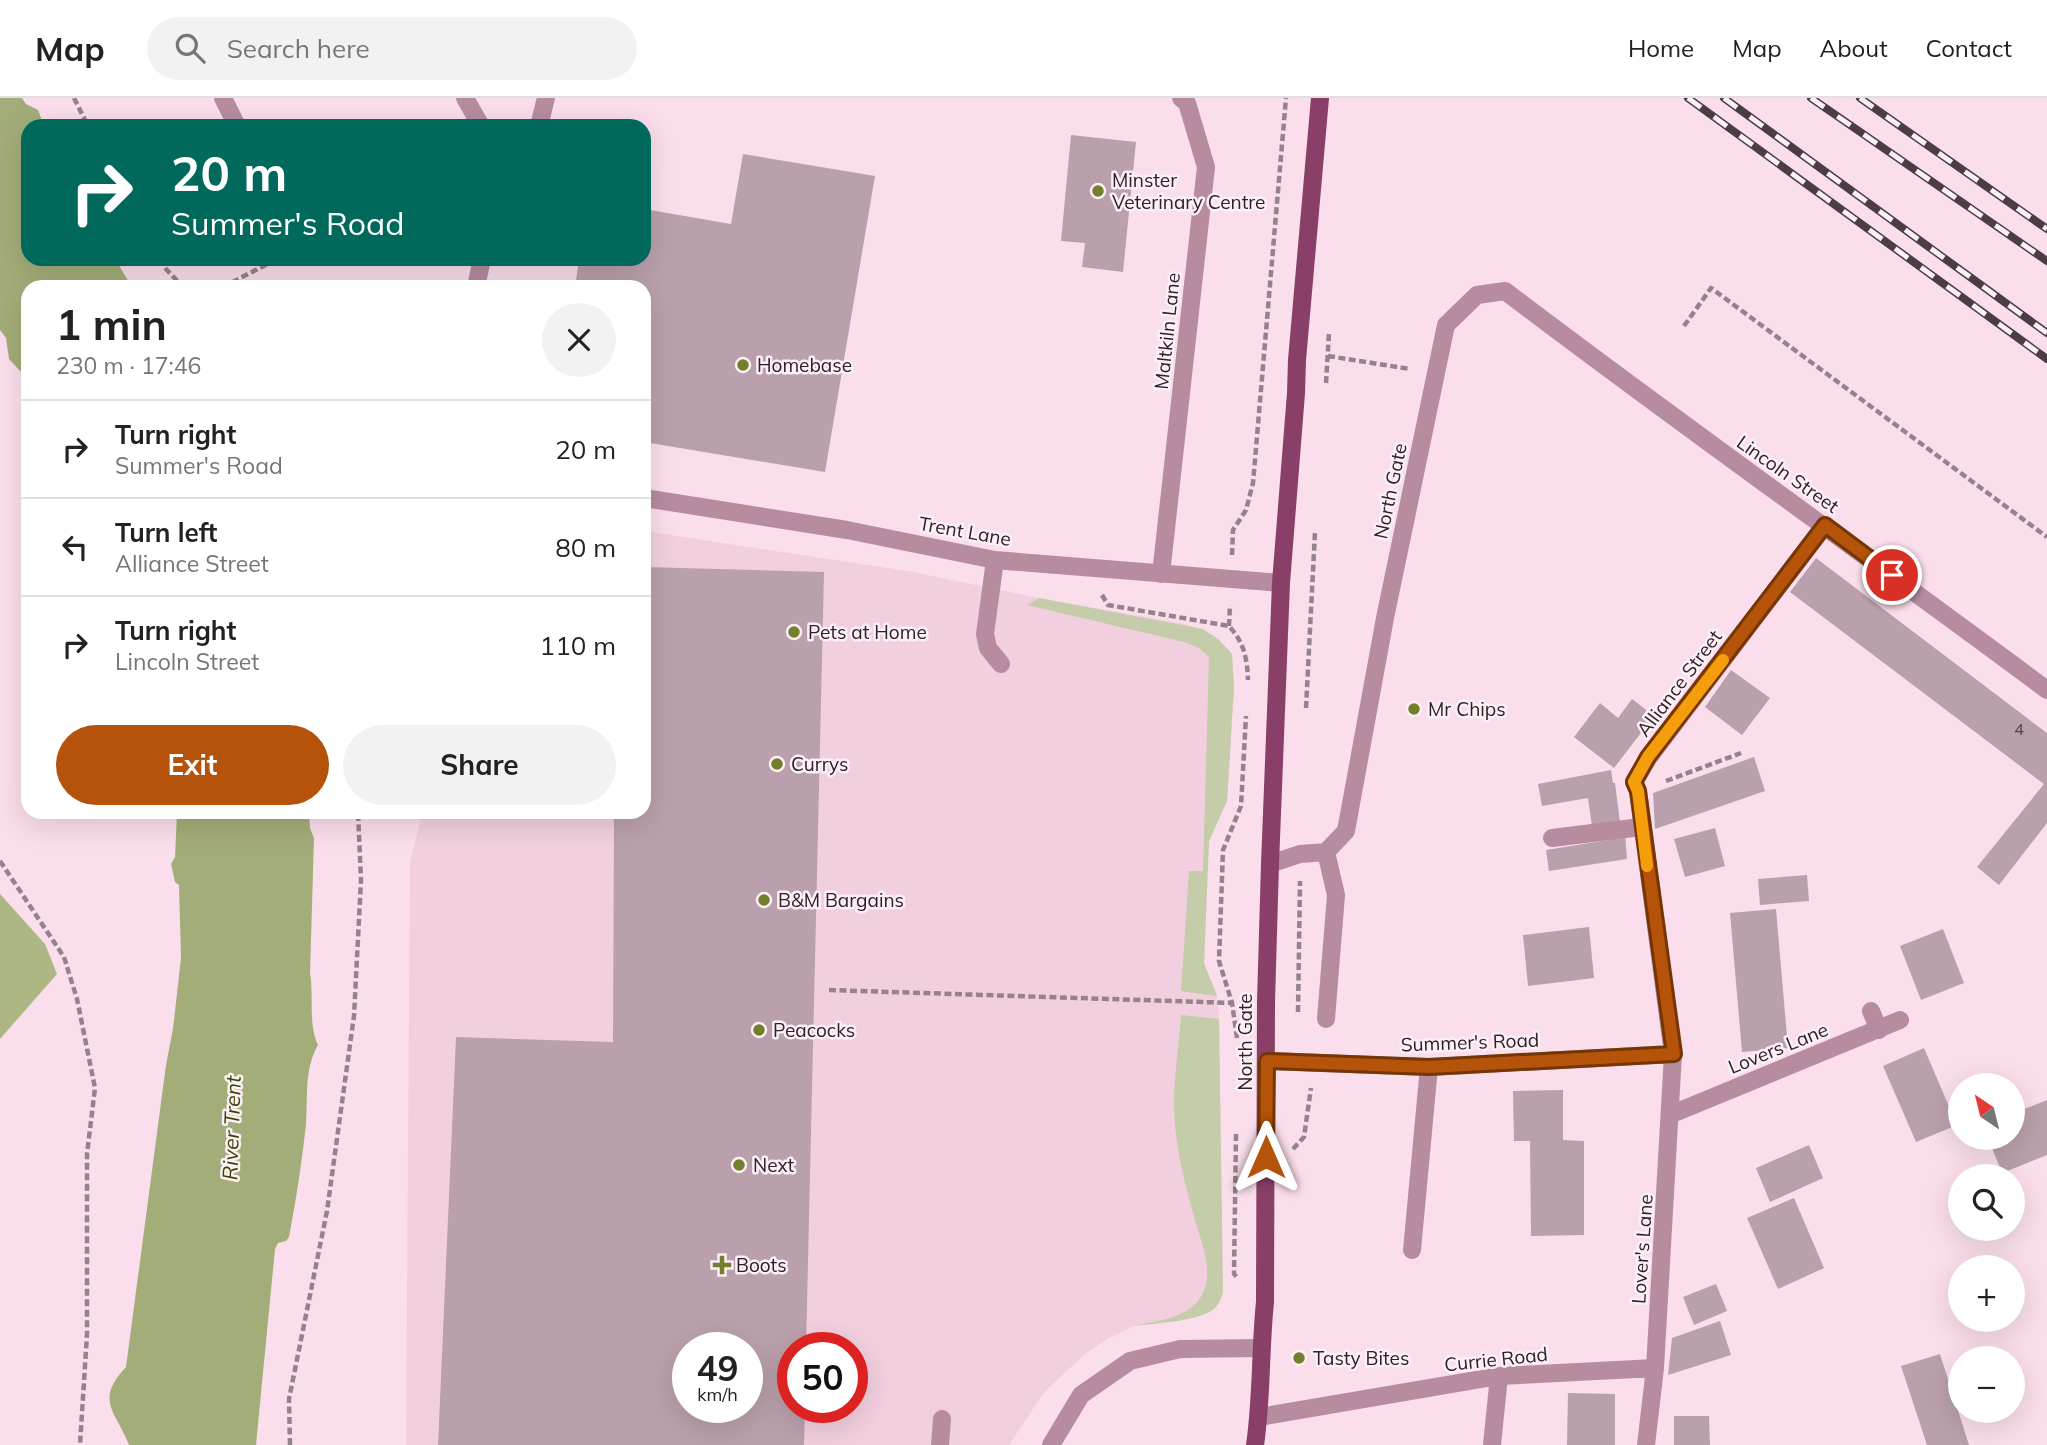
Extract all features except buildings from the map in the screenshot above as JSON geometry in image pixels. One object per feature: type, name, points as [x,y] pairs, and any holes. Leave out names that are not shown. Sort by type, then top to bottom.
[{"type":"main road","name":"North Gate","points":[[1255,1445],[1265,1302],[1266,1002],[1281,583],[1320,98]]},
{"type":"street","points":[[223,98],[234,119]]},
{"type":"street","points":[[465,98],[477,119]]},
{"type":"street","points":[[541,119],[546,98]]},
{"type":"street","name":"Maltkiln Lane","points":[[1161,574],[1206,167],[1187,103],[1181,98]]},
{"type":"street","name":"North Gate","points":[[1326,852],[1346,831],[1385,618],[1446,325],[1477,295],[1506,291]]},
{"type":"street","name":"Lincoln Street","points":[[1506,291],[1650,401],[1825,525],[2047,690]]},
{"type":"street","name":"Trent Lane","points":[[651,499],[847,530],[995,560],[1281,583]]},
{"type":"street","name":"Alliance Street","points":[[1674,1054],[1638,791],[1634,782],[1648,757],[1825,525]]},
{"type":"street","points":[[995,560],[985,634],[988,648],[1001,663]]},
{"type":"street","points":[[1552,838],[1641,827]]},
{"type":"street","points":[[1270,864],[1300,854],[1326,852],[1336,895],[1326,1019]]},
{"type":"street","points":[[1871,1011],[1878,1030]]},
{"type":"street","name":"Lovers Lane","points":[[1672,1114],[1900,1020]]},
{"type":"street","name":"Summer's Road","points":[[1267,1061],[1429,1067],[1674,1054]]},
{"type":"street","name":"Lover's Lane","points":[[1646,1445],[1656,1368],[1674,1054]]},
{"type":"street","points":[[1412,1250],[1429,1067]]},
{"type":"street","points":[[1051,1445],[1081,1395],[1130,1361],[1180,1349],[1260,1348]]},
{"type":"street","name":"Currie Road","points":[[1259,1417],[1499,1376],[1656,1368]]},
{"type":"street","points":[[1492,1445],[1499,1376]]},
{"type":"street","points":[[940,1445],[942,1419]]},
{"type":"path","points":[[74,98],[84,119]]},
{"type":"path","points":[[1233,530],[1246,510],[1253,483],[1286,98]]},
{"type":"path","points":[[164,266],[176,280]]},
{"type":"path","points":[[236,280],[264,266]]},
{"type":"path","points":[[1684,326],[1711,288],[2047,537]]},
{"type":"path","points":[[1325,394],[1329,329]]},
{"type":"path","points":[[1328,356],[1436,374]]},
{"type":"path","points":[[1306,712],[1315,531]]},
{"type":"path","points":[[1108,605],[1229,626],[1241,640],[1247,657],[1248,687]]},
{"type":"path","points":[[1237,1040],[1232,1003],[1219,961],[1223,850],[1241,806],[1247,710]]},
{"type":"path","points":[[1638,791],[1741,753]]},
{"type":"path","points":[[290,1445],[289,1399],[327,1211],[354,1016],[361,880],[358,819]]},
{"type":"path","points":[[0,861],[64,957],[77,999],[95,1088],[87,1154],[87,1334],[80,1445]]},
{"type":"path","points":[[829,990],[1232,1003]]},
{"type":"path","points":[[1304,1137],[1315,1062]]},
{"type":"path","points":[[1234,1274],[1236,1122]]},
{"type":"shaded area","points":[[651,532],[908,571],[1185,624],[1218,639],[1232,654],[1234,687],[1227,801],[1209,841],[1204,963],[1217,996],[1219,1019],[1223,1292],[1220,1302],[1213,1310],[1171,1321],[1134,1326],[1107,1339],[1084,1355],[1045,1391],[1009,1445],[406,1445],[410,861],[421,819],[651,819]]},
{"type":"shaded area","points":[[1039,598],[1203,629],[1218,639],[1232,654],[1234,687],[1227,801],[1209,841],[1204,963],[1217,996],[1181,991],[1189,871],[1203,871],[1209,657],[1199,648],[1184,642],[1027,605]]},
{"type":"shaded area","points":[[0,894],[45,944],[57,974],[0,1039]]},
{"type":"shaded area","points":[[1181,1015],[1219,1019],[1223,1292],[1216,1307],[1203,1315],[1134,1326],[1185,1312],[1200,1298],[1207,1280],[1205,1254],[1184,1178],[1174,1120]]},
{"type":"water","points":[[0,98],[22,98],[26,104],[38,110],[41,119],[21,119],[21,266],[119,266],[128,280],[21,280],[21,372],[9,359],[6,338],[0,330]]},
{"type":"water","name":"River Trent","points":[[177,819],[309,819],[314,838],[310,973],[313,1028],[318,1045],[310,1064],[306,1124],[289,1237],[278,1243],[275,1249],[256,1445],[129,1445],[109,1398],[116,1379],[126,1367],[173,1029],[181,958],[179,885],[175,882],[171,864],[175,857]]},
{"type":"railway","points":[[1688,98],[2047,359]]},
{"type":"railway","points":[[1724,98],[2047,333]]},
{"type":"railway","points":[[1811,98],[2047,261]]},
{"type":"railway","points":[[1860,98],[2047,229]]},
{"type":"slow traffic","points":[[1647,866],[1638,791],[1634,782],[1648,757],[1723,660]]},
{"type":"place","name":"Minster Veterinary Centre","points":[[1098,191]]},
{"type":"place","name":"Homebase","points":[[743,365]]},
{"type":"place","name":"Pets at Home","points":[[794,632]]},
{"type":"place","name":"Mr Chips","points":[[1414,709]]},
{"type":"place","name":"Currys","points":[[777,764]]},
{"type":"place","name":"B&M Bargains","points":[[764,900]]},
{"type":"place","name":"Peacocks","points":[[759,1030]]},
{"type":"place","name":"Next","points":[[739,1165]]},
{"type":"place","name":"Boots","points":[[722,1265]]},
{"type":"place","name":"Tasty Bites","points":[[1299,1358]]},
{"type":"route","points":[[1266,1157],[1267,1061],[1429,1067],[1674,1054],[1638,791],[1634,782],[1648,757],[1825,525],[1892,575]]}]
